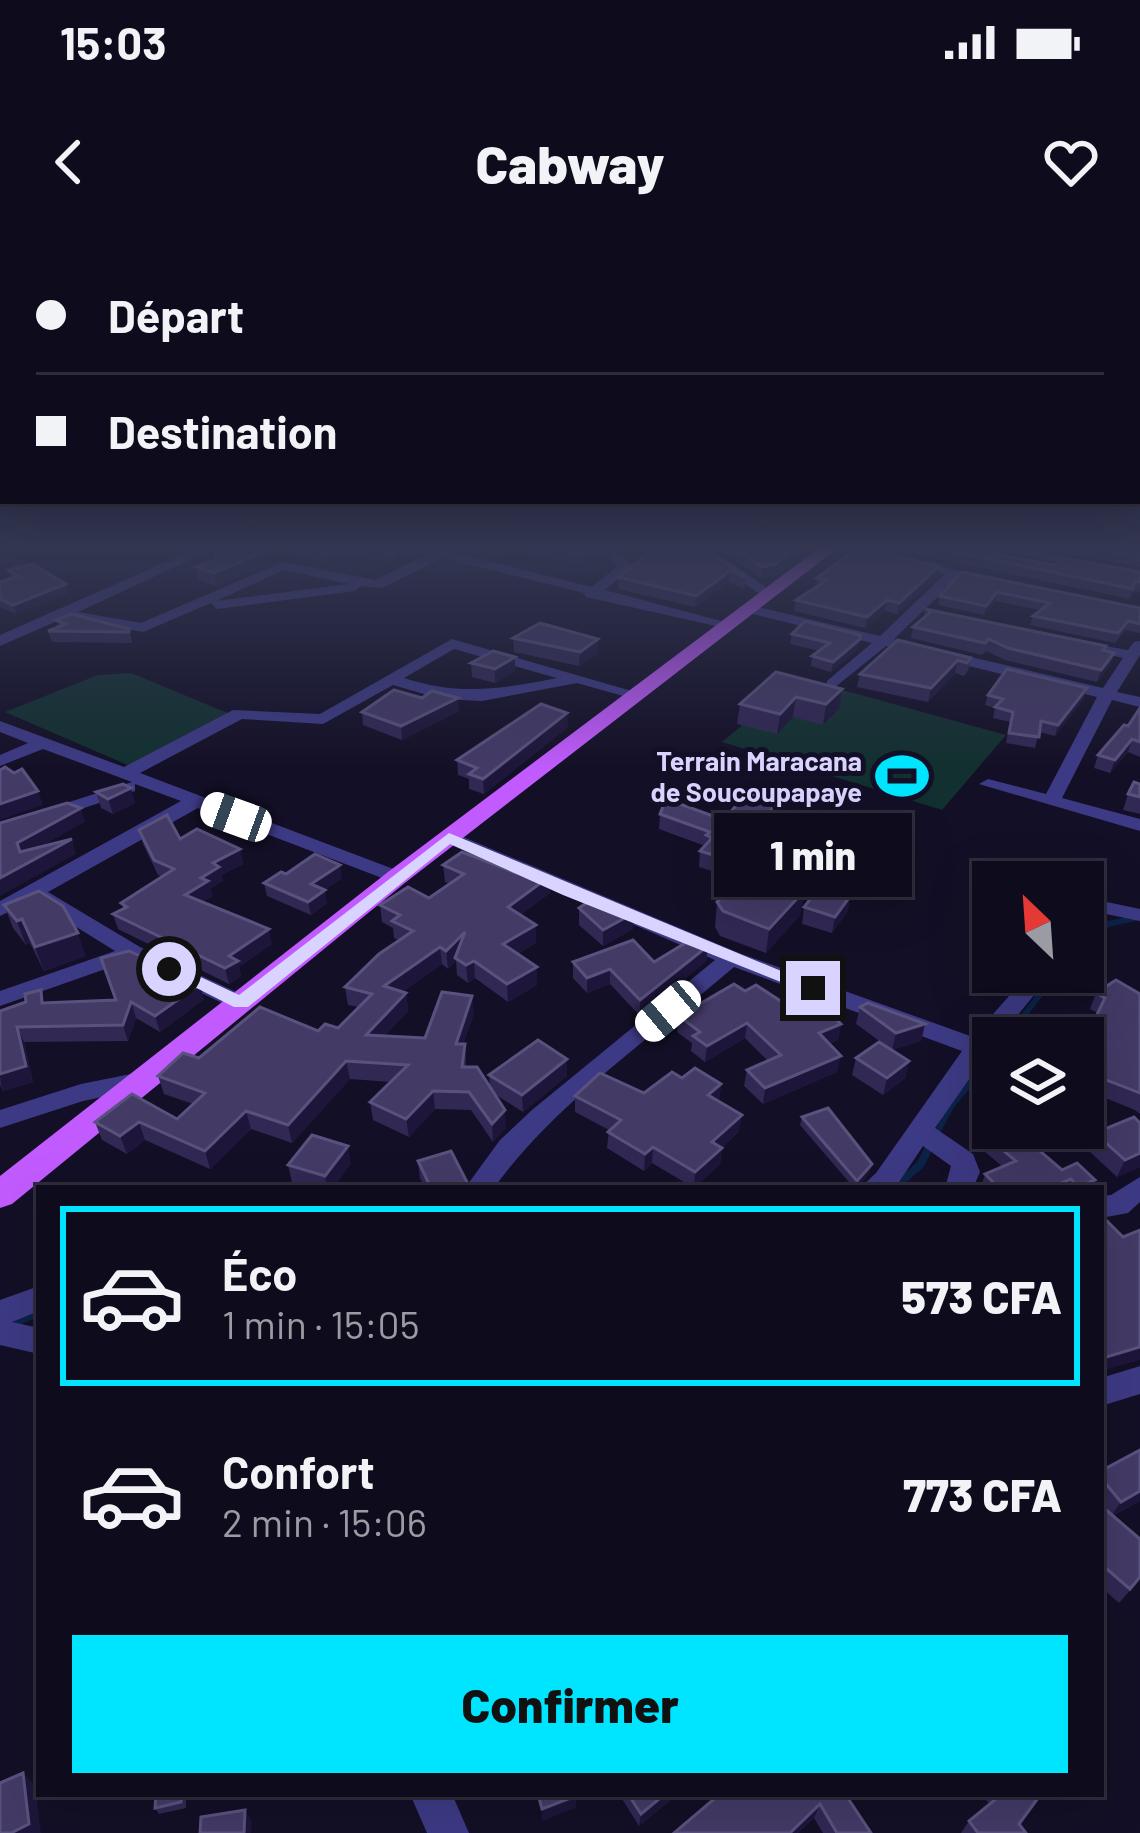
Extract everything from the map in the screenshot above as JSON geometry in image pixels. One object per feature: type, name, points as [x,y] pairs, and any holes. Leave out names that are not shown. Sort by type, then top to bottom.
[{"type":"main road","points":[[0,1195],[449,837],[730,621]]},
{"type":"street","points":[[0,641],[44,621]]},
{"type":"street","points":[[104,621],[137,628],[155,621]]},
{"type":"street","points":[[709,621],[725,625]]},
{"type":"street","points":[[822,621],[883,641],[1140,702]]},
{"type":"street","points":[[834,683],[906,621]]},
{"type":"street","points":[[1051,802],[1136,649],[1068,641]]},
{"type":"street","points":[[0,830],[135,778],[235,716],[322,719],[457,643],[634,694]]},
{"type":"street","points":[[390,679],[436,696],[463,699],[578,679]]},
{"type":"street","points":[[0,725],[397,878]]},
{"type":"street","points":[[0,761],[44,742]]},
{"type":"street","points":[[988,784],[1140,825]]},
{"type":"street","points":[[0,910],[196,802]]},
{"type":"street","points":[[449,837],[731,958],[972,1046]]},
{"type":"street","points":[[34,893],[133,952],[241,1003]]},
{"type":"street","points":[[1104,908],[1140,915]]},
{"type":"street","points":[[0,998],[133,952]]},
{"type":"street","points":[[481,1185],[509,1147],[541,1117],[731,958]]},
{"type":"street","points":[[1004,1017],[1024,993]]},
{"type":"street","points":[[878,1185],[972,1055]]},
{"type":"street","points":[[0,1119],[81,1093],[146,1080]]},
{"type":"street","points":[[919,1130],[964,1161],[966,1172],[960,1185]]},
{"type":"street","points":[[1104,1207],[1118,1205],[1140,1187]]},
{"type":"street","points":[[0,1313],[36,1299]]},
{"type":"street","points":[[0,1332],[36,1340]]},
{"type":"street","points":[[1104,1391],[1140,1380]]},
{"type":"street","points":[[432,1797],[448,1833]]},
{"type":"green space","points":[[131,673],[230,714],[130,766],[5,712],[98,675]]},
{"type":"green space","name":"Terrain Maracana de Soucoupapaye","points":[[799,678],[1006,735],[942,810],[722,742]]},
{"type":"building","points":[[59,621],[100,621],[129,632],[48,631],[66,624]]},
{"type":"building","points":[[806,621],[860,635],[860,639],[833,662],[812,656],[830,643],[792,634]]},
{"type":"building","points":[[920,621],[985,621],[1106,646],[1103,650],[1114,653],[1101,670],[1008,648],[989,639],[985,643],[913,627]]},
{"type":"building","points":[[1060,621],[1128,621],[1118,633]]},
{"type":"building","points":[[540,623],[598,639],[580,652],[513,638]]},
{"type":"building","points":[[898,640],[971,658],[967,663],[958,660],[931,688],[860,674]]},
{"type":"building","points":[[493,651],[515,657],[495,669],[471,663]]},
{"type":"building","points":[[1007,669],[1087,688],[1058,725],[1041,721],[1039,737],[1009,733],[1013,712],[995,707],[1003,699],[988,695]]},
{"type":"building","points":[[776,672],[842,689],[826,704],[796,697],[780,714],[740,704]]},
{"type":"building","points":[[394,690],[422,698],[432,691],[458,698],[401,726],[362,712]]},
{"type":"building","points":[[541,704],[567,713],[483,779],[469,774],[477,768],[457,760]]},
{"type":"building","points":[[1140,708],[1140,742],[1132,739],[1115,760],[1098,755],[1128,726]]},
{"type":"building","points":[[5,767],[14,773],[22,769],[38,791],[0,804],[0,770]]},
{"type":"building","points":[[1134,782],[1140,784],[1140,797],[1128,794]]},
{"type":"building","points":[[123,784],[131,788],[108,799],[96,792]]},
{"type":"building","points":[[749,790],[781,800],[723,858],[700,851],[712,838],[706,835],[710,832],[660,814],[666,799],[724,820]]},
{"type":"building","points":[[67,803],[81,808],[17,843],[20,852],[72,839],[0,878],[0,823]]},
{"type":"building","points":[[167,815],[180,839],[197,829],[240,849],[213,863],[219,867],[201,878],[208,881],[185,895],[269,929],[229,956],[238,961],[225,968],[113,914],[127,907],[121,903],[174,869],[154,860],[139,830]]},
{"type":"building","points":[[462,852],[516,873],[526,866],[550,876],[508,907],[536,925],[503,944],[537,967],[507,984],[474,961],[466,965],[455,958],[465,932],[446,951],[440,947],[384,986],[406,993],[366,1035],[425,1038],[442,992],[472,996],[456,1044],[465,1044],[462,1067],[477,1067],[505,1110],[492,1124],[469,1092],[433,1091],[406,1119],[370,1102],[408,1065],[346,1061],[288,1125],[246,1111],[205,1151],[139,1122],[120,1136],[95,1122],[132,1094],[177,1119],[205,1093],[158,1076],[183,1053],[199,1058],[260,1007],[318,1031],[325,1024],[338,1028],[372,994],[345,987],[379,954],[413,931],[392,921],[400,915],[380,905],[408,887],[429,898],[464,874],[443,865]]},
{"type":"building","points":[[315,854],[340,865],[311,884],[325,890],[308,902],[264,883],[281,872],[286,874]]},
{"type":"building","points":[[749,871],[804,891],[769,929],[723,911],[717,902]]},
{"type":"building","points":[[821,886],[851,895],[835,917],[804,907]]},
{"type":"building","points":[[39,891],[63,906],[78,933],[35,947],[22,919],[17,921],[4,905]]},
{"type":"building","points":[[596,897],[634,913],[603,930],[579,908]]},
{"type":"building","points":[[692,939],[708,946],[640,1000],[610,969],[587,978],[573,962],[633,940],[654,962]]},
{"type":"building","points":[[129,951],[140,956],[146,971],[163,967],[200,984],[155,1016],[131,1002],[123,1025],[17,1027],[26,1066],[0,1074],[0,1011],[26,1002],[25,994],[41,990],[42,1003],[116,1000],[101,958]]},
{"type":"building","points":[[1116,980],[1140,994],[1140,1093],[1104,1079],[1104,1017],[1096,1017],[1105,998],[1096,993],[1104,993]]},
{"type":"building","points":[[734,984],[745,991],[756,985],[796,1011],[817,1002],[841,1024],[819,1033],[841,1056],[765,1088],[747,1070],[781,1055],[747,1023],[707,1046],[693,1036],[700,1032],[679,1016]]},
{"type":"building","points":[[868,1003],[925,1024],[896,1033],[860,1007]]},
{"type":"building","points":[[538,1040],[567,1059],[522,1095],[489,1075]]},
{"type":"building","points":[[879,1042],[909,1061],[887,1078],[856,1058]]},
{"type":"building","points":[[695,1068],[721,1084],[708,1095],[742,1115],[712,1142],[722,1148],[695,1172],[653,1147],[645,1154],[608,1132],[621,1120],[575,1096],[600,1073],[644,1093],[672,1072],[682,1078]]},
{"type":"building","points":[[828,1108],[872,1164],[857,1181],[802,1117]]},
{"type":"building","points":[[1134,1117],[1140,1123],[1140,1153],[1125,1160],[1104,1141],[1104,1129]]},
{"type":"building","points":[[312,1135],[348,1146],[325,1176],[288,1165]]},
{"type":"building","points":[[1001,1149],[1038,1149],[1062,1170],[1077,1163],[1095,1180],[1083,1185],[1071,1179],[1056,1185],[996,1185],[985,1174],[1016,1161]]},
{"type":"building","points":[[451,1151],[468,1184],[430,1185],[418,1161]]},
{"type":"building","points":[[1104,1222],[1123,1237],[1140,1230],[1140,1347],[1104,1358]]},
{"type":"building","points":[[1140,1450],[1140,1491],[1121,1502],[1104,1482],[1104,1469]]},
{"type":"building","points":[[1104,1510],[1140,1539],[1140,1577],[1130,1589],[1104,1567]]},
{"type":"building","points":[[23,1773],[29,1824],[0,1833],[0,1783]]},
{"type":"building","points":[[156,1797],[182,1797],[181,1802],[155,1808]]},
{"type":"building","points":[[539,1797],[573,1797],[542,1809]]},
{"type":"building","points":[[630,1797],[661,1797],[641,1814]]},
{"type":"building","points":[[716,1797],[847,1797],[871,1833],[837,1833],[820,1804],[790,1833],[674,1833]]},
{"type":"building","points":[[998,1797],[1039,1797],[1019,1824],[1026,1833],[978,1833],[969,1821]]},
{"type":"building","points":[[245,1810],[244,1833],[200,1833],[201,1817]]},
{"type":"waterway","points":[[1104,927],[1140,917]]},
{"type":"waterway","points":[[1023,1017],[1041,993]]},
{"type":"waterway","points":[[936,1134],[972,1081]]},
{"type":"waterway","points":[[897,1185],[920,1165],[930,1146]]},
{"type":"waterway","points":[[0,1329],[36,1313]]},
{"type":"place","name":"Terrain Maracana de Soucoupapaye","points":[[902,776]]},
{"type":"route","points":[[169,969],[241,1003],[449,837],[569,892],[813,988]]}]
